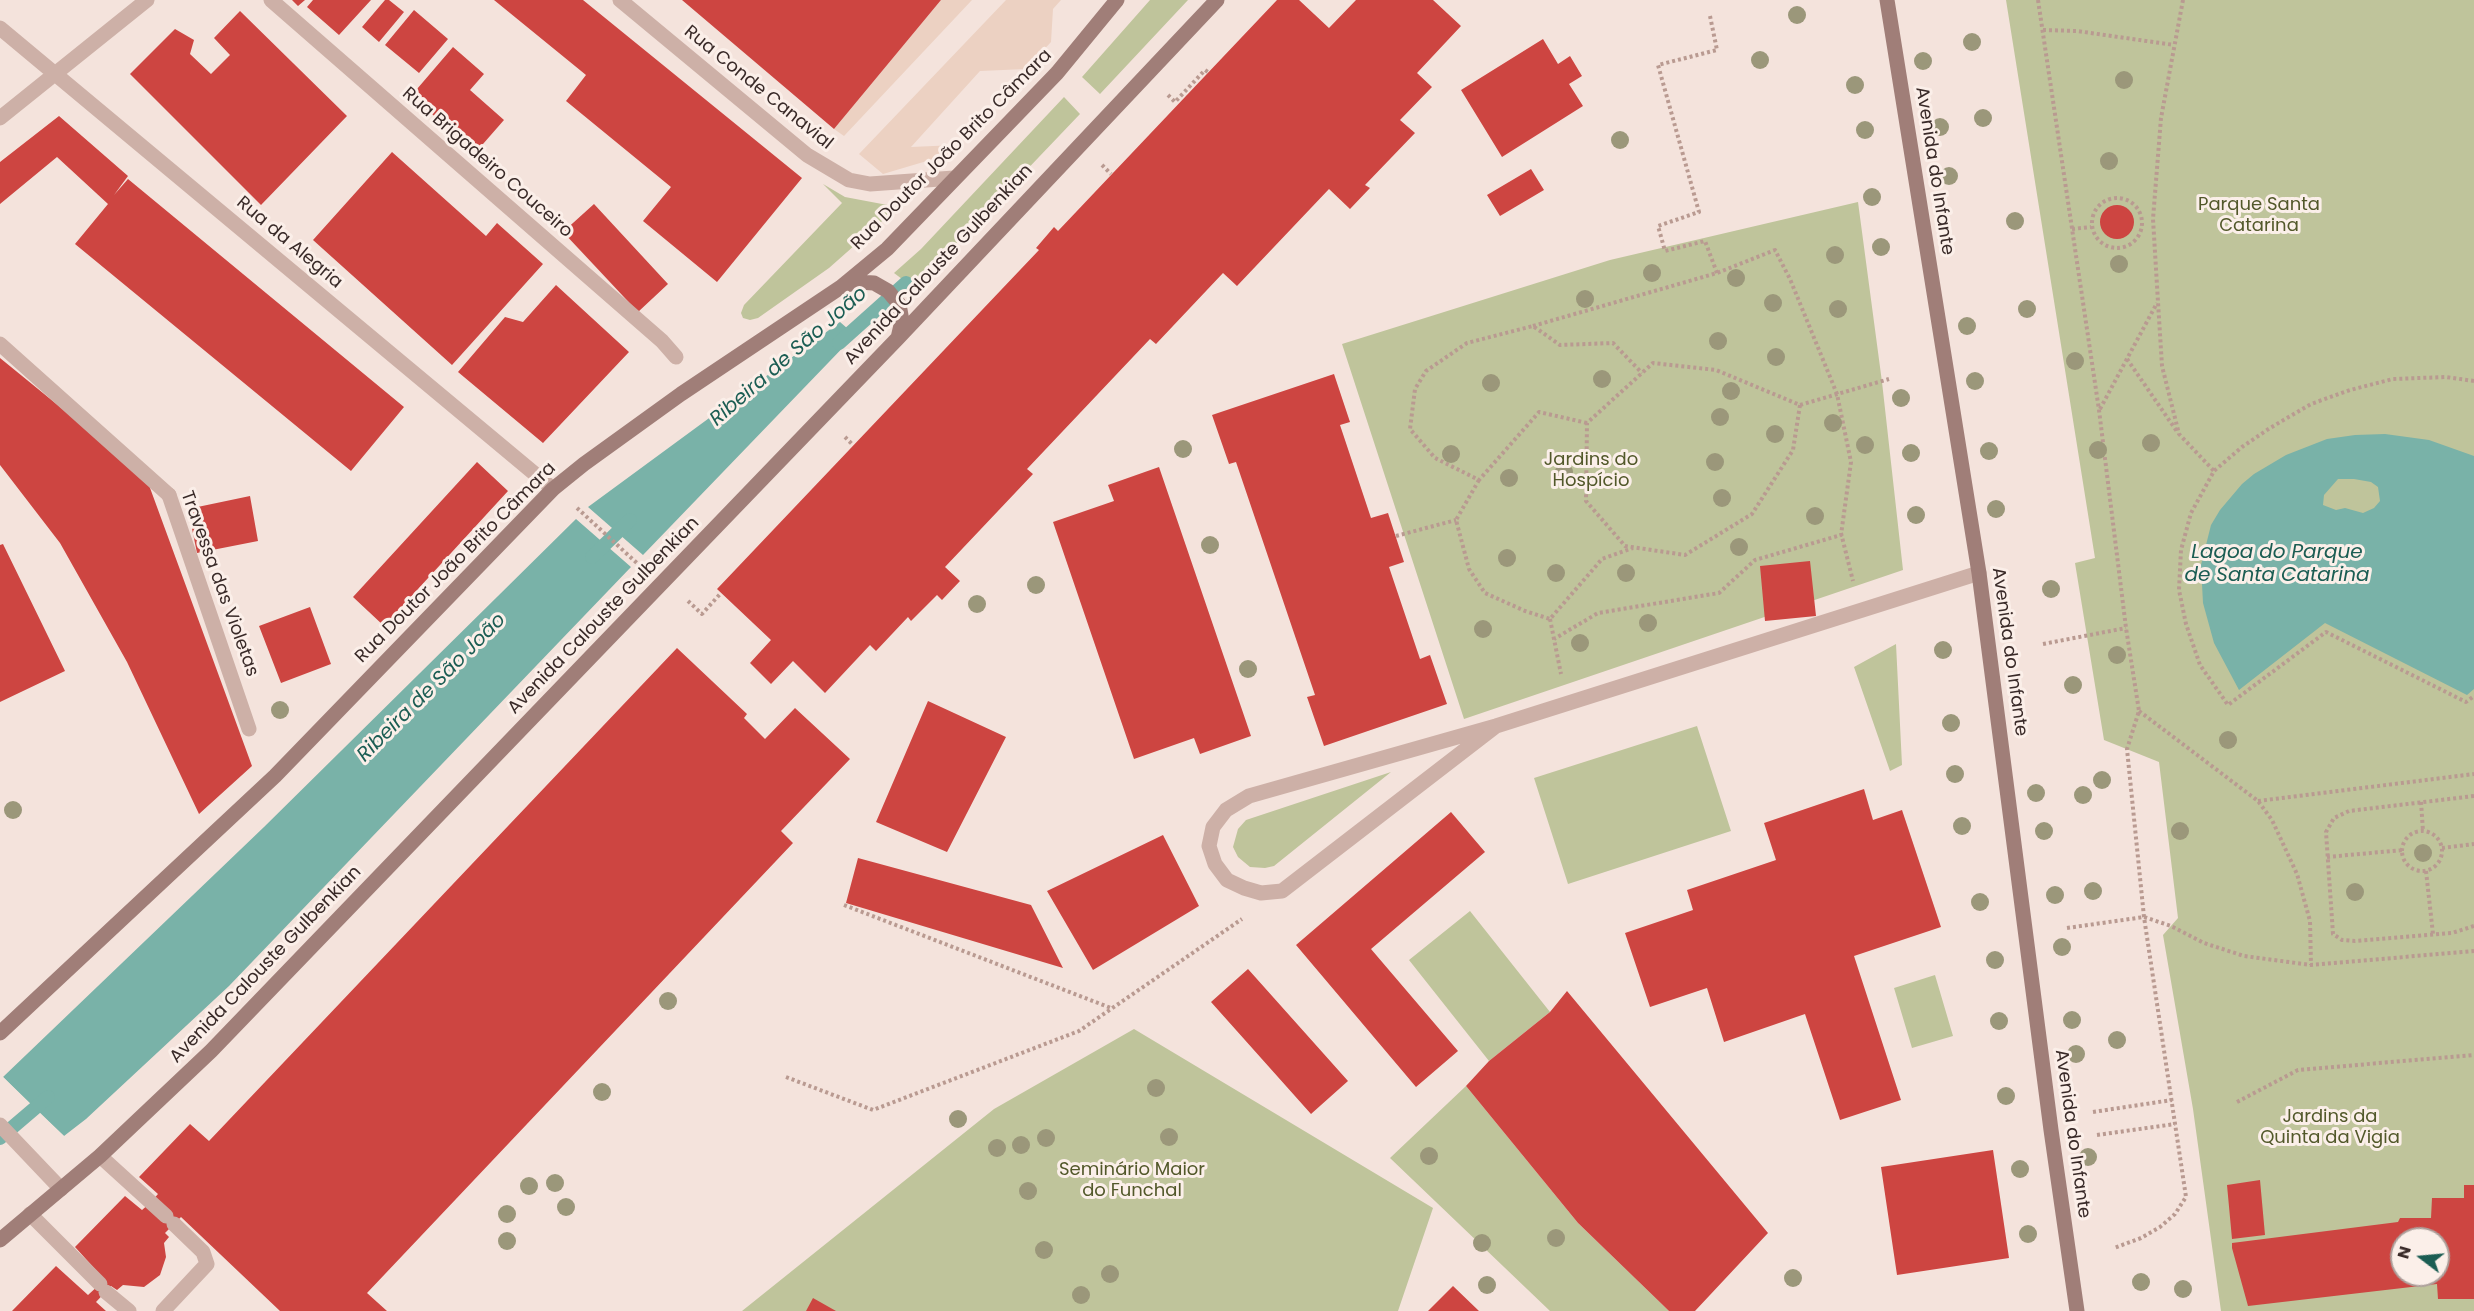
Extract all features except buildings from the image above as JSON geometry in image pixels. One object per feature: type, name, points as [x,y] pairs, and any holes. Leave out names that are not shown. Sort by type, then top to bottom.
[{"type":"main road","name":"Rua Doutor João Brito Câmara","points":[[0,1033],[275,776],[553,489],[681,394],[841,286],[887,249],[1057,73],[1117,0]]},
{"type":"main road","name":"Avenida Calouste Gulbenkian","points":[[0,1240],[100,1156],[211,1051],[898,338],[1217,0]]},
{"type":"main road","name":"Avenida do Infante","points":[[1887,0],[1979,573],[2051,1131],[2078,1311]]},
{"type":"main road","points":[[841,286],[858,282],[874,283],[888,291],[899,304],[902,321],[898,338]]},
{"type":"street","points":[[0,118],[147,0]]},
{"type":"street","name":"Rua Brigadeiro Couceiro","points":[[271,0],[662,341],[676,357]]},
{"type":"street","name":"Rua Conde Canavial","points":[[620,0],[807,155],[849,180],[870,184],[954,178]]},
{"type":"street","name":"Rua da Alegria","points":[[0,28],[553,489]]},
{"type":"street","name":"Travessa das Violetas","points":[[0,344],[170,495],[249,729]]},
{"type":"street","points":[[1496,726],[1282,891],[1261,893],[1244,888],[1227,880],[1215,864],[1209,846],[1214,826],[1226,810],[1249,796],[1496,726],[1979,573]]},
{"type":"street","points":[[0,1125],[61,1189]]},
{"type":"street","points":[[100,1156],[203,1252],[207,1264],[163,1311]]},
{"type":"street","points":[[30,1214],[129,1311]]},
{"type":"path","points":[[2038,0],[2099,410],[2126,628],[2139,711],[2127,749],[2144,917],[2186,1197],[2175,1214],[2160,1227],[2141,1238],[2114,1248]]},
{"type":"path","points":[[2180,434],[2162,366],[2153,219],[2161,118],[2184,0]]},
{"type":"path","points":[[1710,16],[1717,50],[1658,65],[1699,212],[1658,226],[1665,251],[1705,241],[1717,273]]},
{"type":"path","points":[[2043,30],[2077,32],[2174,45]]},
{"type":"path","points":[[1168,94],[1175,102],[1205,70],[1208,72]]},
{"type":"path","points":[[1101,164],[1111,174]]},
{"type":"path","points":[[2114,197],[2130,200],[2136,206],[2142,221],[2141,229],[2132,244],[2116,248],[2100,242],[2091,227],[2094,210],[2099,204],[2114,197]]},
{"type":"path","points":[[2142,221],[2153,219]]},
{"type":"path","points":[[2072,229],[2091,227]]},
{"type":"path","points":[[1479,480],[1435,458],[1410,429],[1415,389],[1426,371],[1467,343],[1533,327],[1717,273],[1774,250],[1790,279],[1837,394],[1851,462],[1841,532],[1860,611]]},
{"type":"path","points":[[2099,410],[2158,302]]},
{"type":"path","points":[[1533,327],[1560,345],[1613,343],[1641,374]]},
{"type":"path","points":[[2127,359],[2180,434],[2214,471]]},
{"type":"path","points":[[1800,405],[1793,450],[1752,514],[1685,555],[1625,546],[1586,501],[1587,423],[1653,363],[1716,370],[1800,405],[1889,379]]},
{"type":"path","points":[[2474,381],[2446,377],[2393,379],[2350,390],[2311,404],[2242,447],[2214,471],[2191,513],[2181,550],[2180,590],[2186,624],[2200,665],[2228,705],[2326,632],[2466,702],[2474,696]]},
{"type":"path","points":[[1550,618],[1525,611],[1485,593],[1469,569],[1456,520],[1479,480],[1539,412],[1587,423]]},
{"type":"path","points":[[844,437],[853,445]]},
{"type":"path","points":[[577,508],[640,566]]},
{"type":"path","points":[[1396,536],[1456,520]]},
{"type":"path","points":[[1554,639],[1598,613],[1719,593],[1755,560],[1841,535],[1841,532]]},
{"type":"path","points":[[1550,618],[1602,559],[1633,548]]},
{"type":"path","points":[[688,601],[702,614],[721,593]]},
{"type":"path","points":[[1550,618],[1566,704]]},
{"type":"path","points":[[2043,644],[2126,628]]},
{"type":"path","points":[[2139,711],[2259,801],[2272,820],[2297,874],[2310,921],[2311,964]]},
{"type":"path","points":[[2259,801],[2474,774]]},
{"type":"path","points":[[2474,796],[2349,811],[2334,818],[2326,832],[2333,934],[2342,940],[2355,941],[2452,933],[2474,926]]},
{"type":"path","points":[[2421,802],[2423,831]]},
{"type":"path","points":[[2423,831],[2433,834],[2442,848],[2440,860],[2432,869],[2426,871],[2414,869],[2405,862],[2403,850],[2411,835],[2423,831]]},
{"type":"path","points":[[2442,848],[2474,844]]},
{"type":"path","points":[[2327,857],[2403,850]]},
{"type":"path","points":[[2426,871],[2433,934]]},
{"type":"path","points":[[786,1077],[873,1110],[1079,1031],[1282,891]]},
{"type":"path","points":[[844,905],[1112,1009]]},
{"type":"path","points":[[2067,928],[2144,917],[2171,926],[2204,944],[2244,956],[2311,964],[2474,951]]},
{"type":"path","points":[[2237,1102],[2298,1070],[2474,1055]]},
{"type":"path","points":[[2093,1112],[2172,1100]]},
{"type":"path","points":[[2097,1135],[2175,1124]]},
{"type":"green space","points":[[1150,0],[1188,0],[1100,94],[1082,77]]},
{"type":"green space","name":"Parque Santa Catarina","points":[[2006,0],[2474,0],[2474,1311],[2221,1311],[2193,1109],[2163,935],[2178,918],[2159,762],[2104,740],[2075,563],[2095,558]]},
{"type":"green space","points":[[1064,97],[1080,114],[914,288],[894,273],[921,249]]},
{"type":"green space","points":[[823,184],[845,197],[898,207],[829,268],[758,318],[750,320],[743,318],[741,313],[744,305],[842,203]]},
{"type":"green space","name":"Jardins do Hospício","points":[[1858,202],[1882,382],[1903,570],[1464,719],[1342,344],[1610,260]]},
{"type":"green space","points":[[1896,644],[1902,765],[1890,771],[1854,667]]},
{"type":"green space","points":[[1697,726],[1731,831],[1568,884],[1534,778]]},
{"type":"green space","points":[[1391,772],[1274,866],[1250,867],[1238,857],[1233,847],[1238,829],[1246,820]]},
{"type":"green space","points":[[1470,911],[1550,1012],[1489,1061],[1409,960]]},
{"type":"green space","points":[[1935,975],[1953,1036],[1912,1048],[1894,988]]},
{"type":"green space","name":"Seminário Maior do Funchal","points":[[1134,1029],[1433,1208],[1398,1311],[742,1311],[994,1109]]},
{"type":"green space","points":[[1466,1086],[1578,1223],[1669,1311],[1550,1311],[1390,1158]]},
{"type":"shaded area","points":[[941,0],[972,0],[844,136],[834,129]]},
{"type":"shaded area","points":[[1006,0],[1061,0],[1053,9],[1051,42],[1026,69],[980,71],[911,147],[956,145],[947,155],[883,174],[859,154]]},
{"type":"water","points":[[840,322],[855,335],[643,555],[588,507]]},
{"type":"water","name":"Lagoa do Parque de Santa Catarina","points":[[2385,434],[2429,440],[2474,456],[2474,689],[2467,695],[2325,623],[2239,690],[2214,643],[2203,603],[2201,565],[2211,525],[2220,510],[2242,484],[2254,474],[2286,455],[2327,439]],"holes":[[[2338,479],[2371,482],[2378,487],[2380,501],[2374,508],[2363,513],[2345,508],[2336,510],[2323,505],[2324,495]]]},
{"type":"water","points":[[576,519],[631,567],[229,986],[86,1119],[64,1136],[3,1077],[264,827]]},
{"type":"pier","points":[[3,1077],[64,1136],[62,1138],[0,1079]]},
{"type":"waterway","name":"Ribeira de São João","points":[[839,343],[906,283]]},
{"type":"waterway","name":"Ribeira de São João","points":[[592,557],[630,520]]},
{"type":"waterway","name":"Ribeira de São João","points":[[0,1138],[48,1097]]},
{"type":"park label","name":"Jardins da Quinta da Vigia","points":[[2330,1127]]}]
